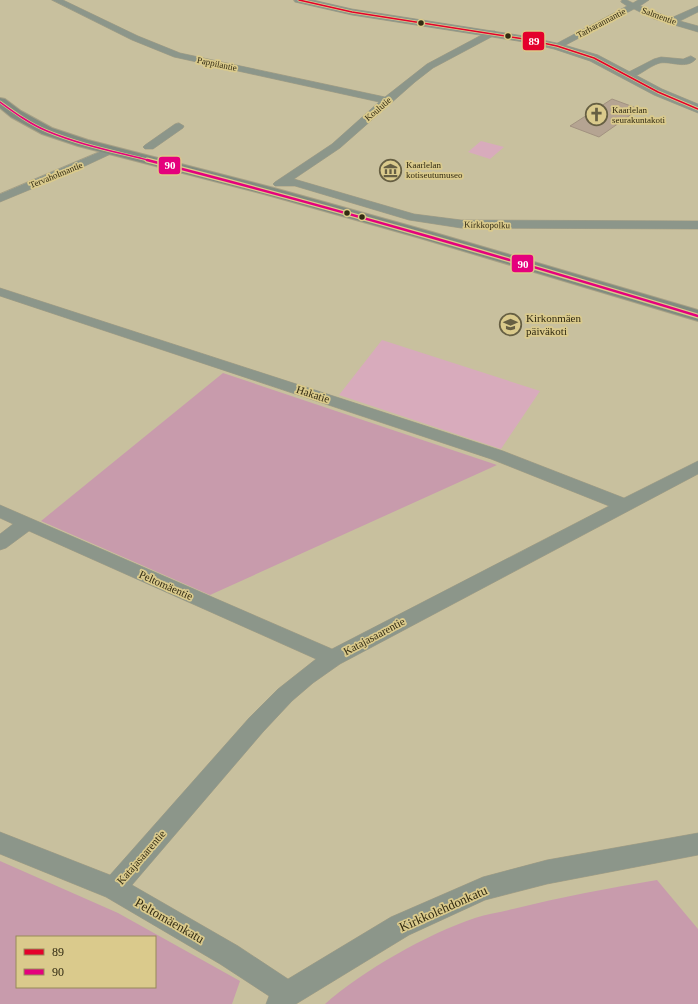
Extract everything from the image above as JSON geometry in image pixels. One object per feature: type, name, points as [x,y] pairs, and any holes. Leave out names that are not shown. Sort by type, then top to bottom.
[{"type":"main road","points":[[0,102],[16,114],[47,131],[83,143],[269,191],[426,235],[698,316]]},
{"type":"street","name":"Pappilantie","points":[[56,0],[135,38],[177,55],[388,101]]},
{"type":"street","points":[[299,0],[352,12],[492,34],[557,46],[594,58],[626,76],[673,99],[698,109]]},
{"type":"street","name":"Salmentie","points":[[622,0],[657,17],[698,28]]},
{"type":"street","name":"Tarharannantie","points":[[557,46],[645,0]]},
{"type":"street","points":[[672,22],[698,9]]},
{"type":"street","name":"Koulutie","points":[[269,191],[336,146],[430,66],[492,34]]},
{"type":"street","points":[[626,76],[657,61],[663,60],[684,62],[691,59]]},
{"type":"street","points":[[149,148],[179,126]]},
{"type":"street","name":"Tervaholmantie","points":[[0,198],[84,164],[111,150]]},
{"type":"street","name":"Kirkkopolku","points":[[282,182],[296,183],[413,217],[461,224],[698,225]]},
{"type":"street","name":"Hakatie","points":[[0,292],[448,438],[497,455],[624,505]]},
{"type":"street","name":"Katajasaarentie","points":[[114,888],[256,724],[285,695],[306,677],[333,658],[503,567],[698,467]]},
{"type":"street","name":"Peltomäentie","points":[[0,511],[333,658]]},
{"type":"street","points":[[0,543],[27,523]]},
{"type":"street","name":"Peltomäenkatu","points":[[0,843],[114,888],[229,955],[283,999]]},
{"type":"street","name":"Kirkkolehdonkatu","points":[[283,999],[400,926],[483,889],[547,872],[698,844]]},
{"type":"shaded area","points":[[481,141],[504,147],[490,159],[468,152]]},
{"type":"shaded area","points":[[382,340],[540,391],[501,449],[339,395]]},
{"type":"shaded area","points":[[223,373],[497,465],[210,595],[41,521]]},
{"type":"shaded area","points":[[0,861],[118,913],[240,981],[232,1004],[0,1004]]},
{"type":"shaded area","points":[[657,880],[698,929],[698,1004],[325,1004],[340,991],[376,967],[416,944],[456,925],[484,915]]},
{"type":"building","name":"Kaarlelan seurakuntakoti","points":[[612,99],[639,109],[599,137],[570,126]]},
{"type":"transit line","name":"89","points":[[299,0],[352,12],[524,39],[557,46],[594,58],[658,92],[698,109]]},
{"type":"transit line","name":"90","points":[[0,102],[16,114],[47,131],[83,143],[269,191],[426,235],[698,316]]},
{"type":"place","name":"Kaarlelan seurakuntakoti","points":[[596,115]]},
{"type":"place","name":"Kaarlelan kotiseutumuseo","points":[[391,170]]},
{"type":"place","name":"Kirkonmäen päiväkoti","points":[[510,324]]}]
